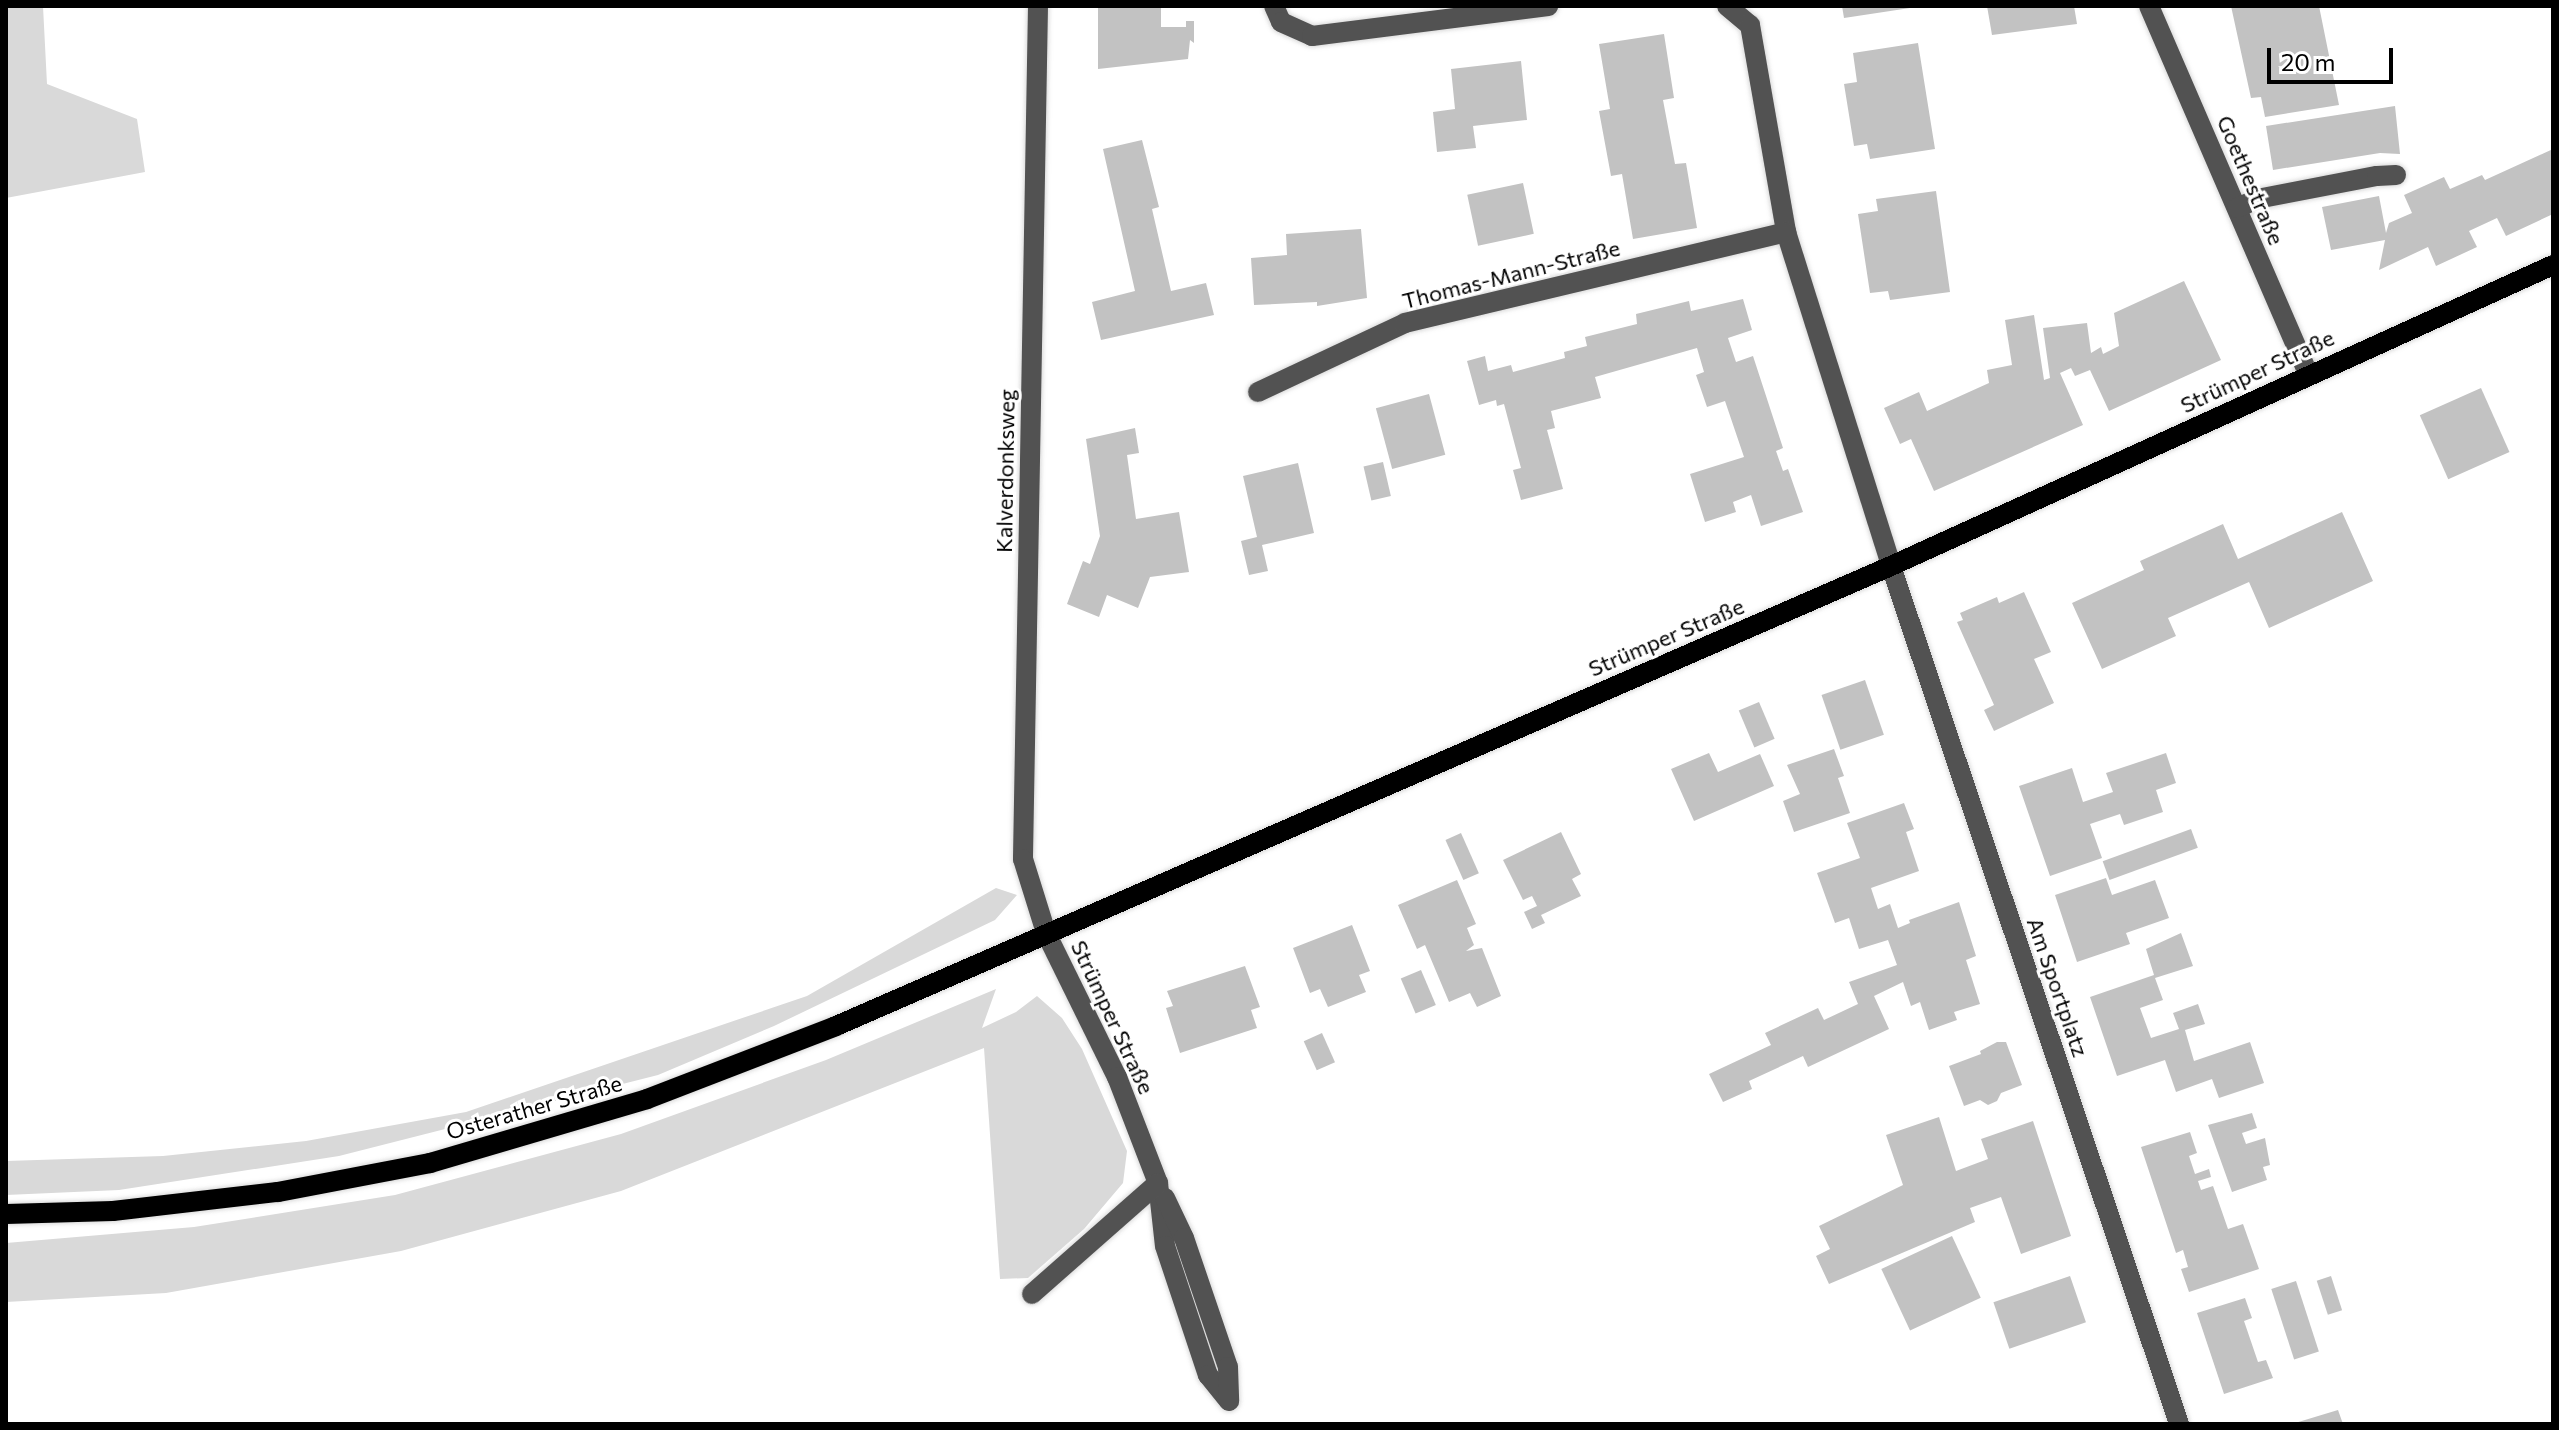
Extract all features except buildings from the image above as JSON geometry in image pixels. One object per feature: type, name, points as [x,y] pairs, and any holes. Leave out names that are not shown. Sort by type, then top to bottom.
[{"type":"main road","name":"Strümper Straße","points":[[1046,933],[1891,566],[2308,373],[2553,265]]},
{"type":"main road","name":"Osterather Straße","points":[[6,1214],[113,1211],[278,1192],[430,1163],[647,1099],[836,1026],[1046,933]]},
{"type":"street","name":"Kalverdonksweg","points":[[1038,6],[1023,859],[1046,933]]},
{"type":"street","points":[[1274,6],[1281,22],[1312,36],[1548,6]]},
{"type":"street","points":[[1727,6],[1750,25],[1786,232],[1891,566]]},
{"type":"street","name":"Goethestraße","points":[[2149,6],[2308,373]]},
{"type":"street","points":[[2237,208],[2257,199],[2396,175]]},
{"type":"street","name":"Thomas-Mann-Straße","points":[[1258,392],[1405,323],[1786,232]]},
{"type":"street","name":"Am Sportplatz","points":[[1891,566],[2179,1424]]},
{"type":"street","name":"Strümper Straße","points":[[1046,933],[1117,1077],[1158,1183],[1184,1238],[1228,1367],[1229,1401],[1208,1375],[1165,1246],[1158,1183]]},
{"type":"street","points":[[1032,1294],[1158,1183]]},
{"type":"shaded area","points":[[6,6],[43,6],[47,84],[137,119],[145,172],[6,198]]},
{"type":"shaded area","points":[[996,888],[1017,895],[995,920],[774,1026],[658,1075],[339,1156],[119,1190],[6,1195],[6,1161],[163,1156],[306,1141],[466,1112],[807,996]]},
{"type":"shaded area","points":[[996,989],[982,1028],[1016,1012],[1037,996],[1062,1018],[1082,1049],[1127,1151],[1123,1183],[1084,1229],[1028,1278],[1000,1279],[984,1048],[621,1191],[401,1251],[166,1293],[6,1302],[6,1243],[194,1227],[395,1195],[621,1134],[826,1060]]}]
